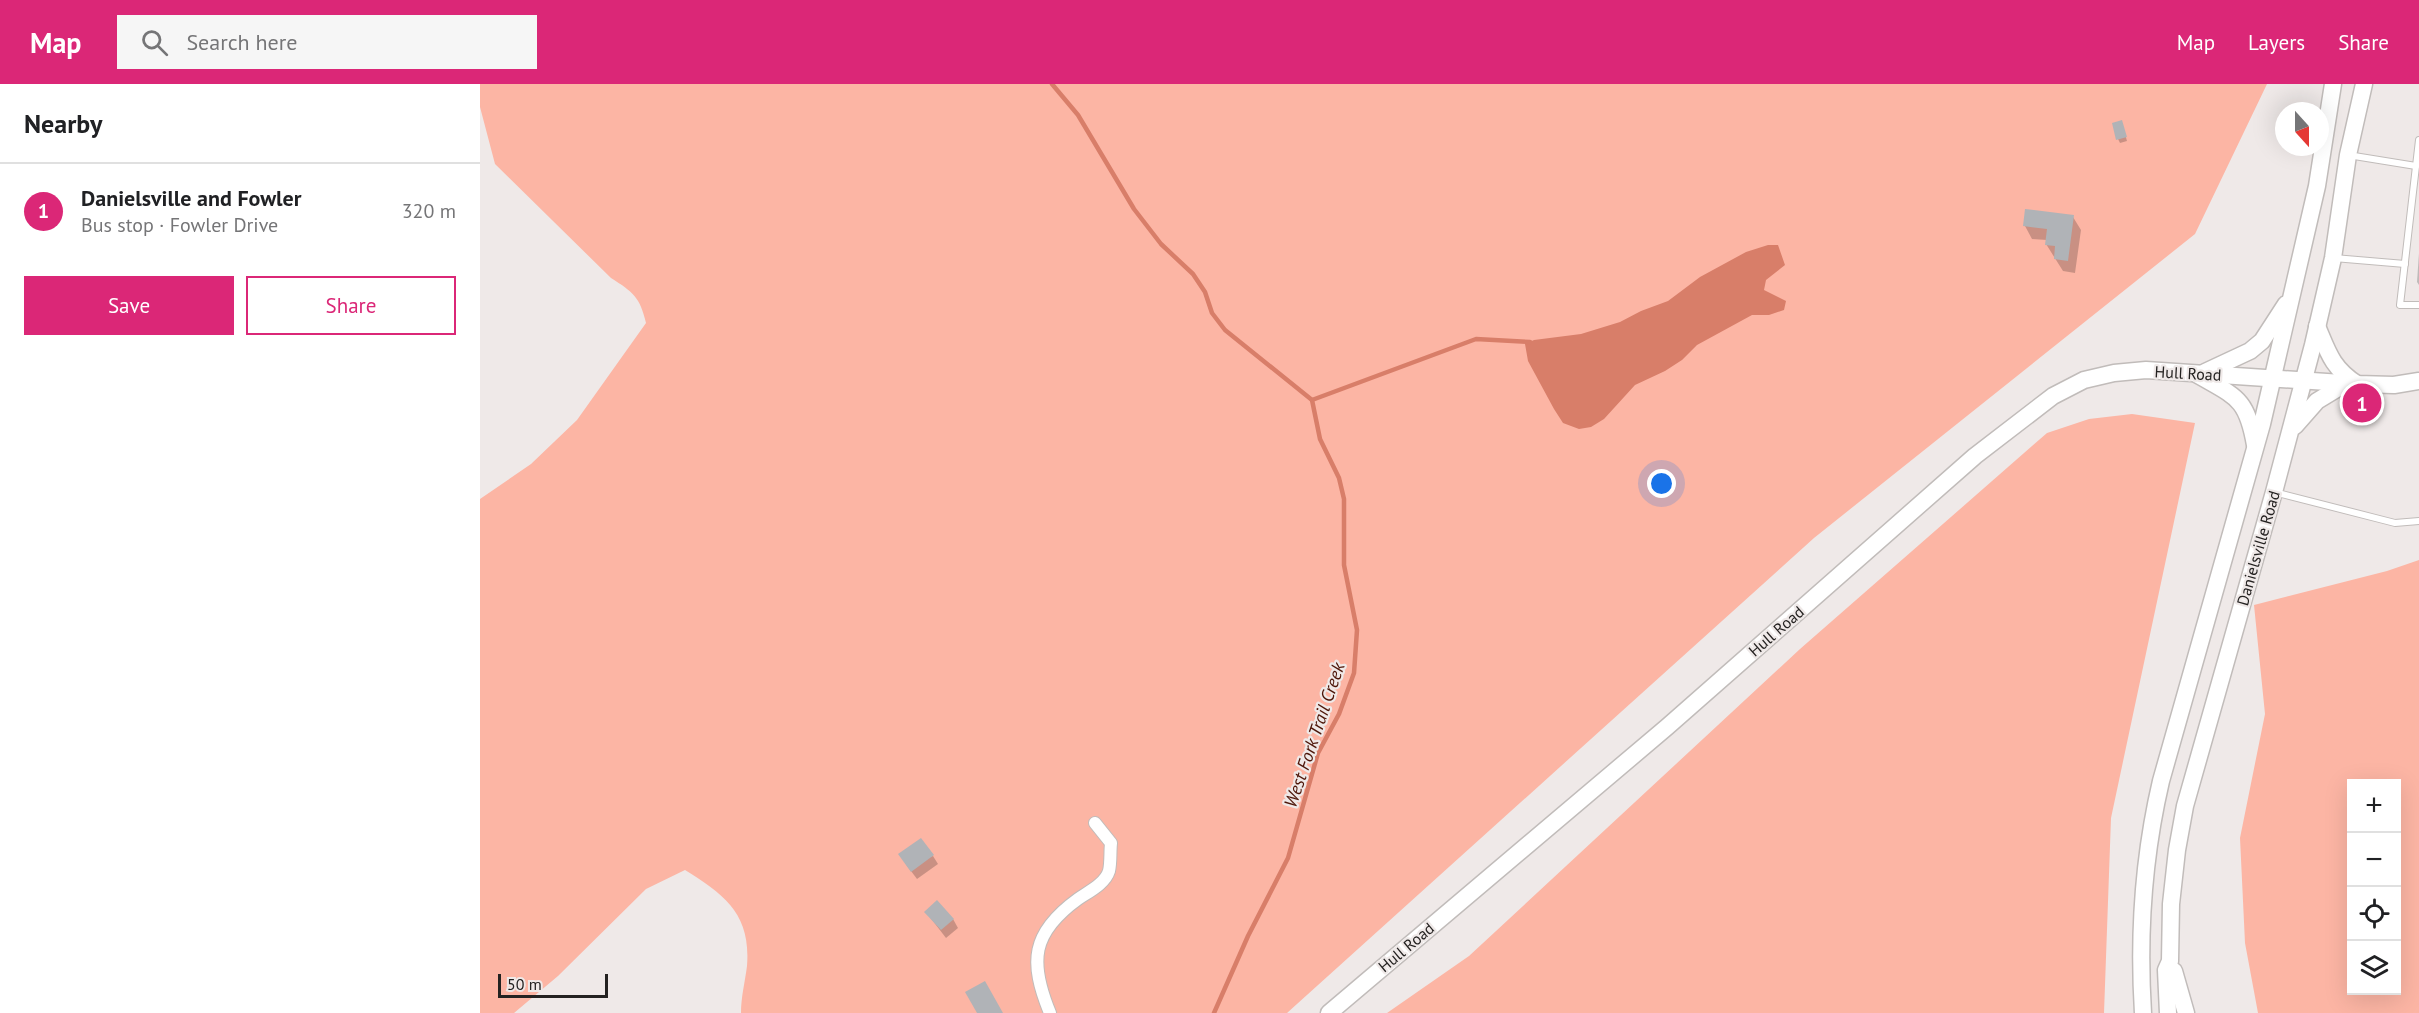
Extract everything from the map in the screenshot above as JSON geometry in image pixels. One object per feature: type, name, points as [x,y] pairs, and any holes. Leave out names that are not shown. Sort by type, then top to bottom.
[{"type":"main road","name":"Danielsville Road","points":[[2143,1013],[2141,931],[2145,872],[2153,819],[2161,781],[2255,450],[2317,186],[2333,84]]},
{"type":"main road","name":"Danielsville Road","points":[[2169,1013],[2166,970],[2170,961],[2174,874],[2186,806],[2304,380],[2332,258],[2348,155],[2364,84]]},
{"type":"main road","points":[[2198,373],[2250,351],[2262,341],[2292,296]]},
{"type":"main road","points":[[2290,435],[2310,408],[2324,396],[2351,384],[2331,361],[2317,326]]},
{"type":"main road","name":"Hull Road","points":[[1329,1013],[1667,727],[1975,456],[2053,396],[2084,381],[2114,373],[2146,370],[2394,386],[2419,381]]},
{"type":"main road","points":[[2198,373],[2245,407],[2251,423],[2255,450]]},
{"type":"main road","points":[[2170,961],[2186,1013]]},
{"type":"street","points":[[1050,1013],[1042,995],[1037,973],[1036,952],[1046,932],[1059,915],[1094,889],[1108,873],[1111,843],[1095,823]]},
{"type":"lane","points":[[2419,140],[2416,197],[2411,207],[2400,305],[2419,305]]},
{"type":"lane","points":[[2348,155],[2417,166]]},
{"type":"lane","points":[[2411,207],[2419,208]]},
{"type":"lane","points":[[2410,219],[2419,219]]},
{"type":"lane","points":[[2332,258],[2405,264]]},
{"type":"lane","points":[[2274,492],[2395,523],[2419,521]]},
{"type":"shaded area","points":[[480,84],[2267,84],[2195,234],[1814,538],[1287,1013],[741,1013],[747,948],[740,919],[712,888],[685,870],[646,889],[558,976],[514,1013],[480,1013],[480,499],[531,464],[577,420],[646,323],[635,296],[611,278],[495,164],[480,107]]},
{"type":"shaded area","points":[[1768,245],[1778,245],[1785,265],[1766,280],[1764,290],[1786,301],[1784,310],[1769,315],[1752,315],[1697,345],[1682,360],[1665,371],[1635,385],[1604,419],[1591,427],[1579,429],[1563,423],[1528,361],[1525,344],[1534,340],[1581,334],[1620,322],[1668,301],[1700,277],[1746,252]]},
{"type":"shaded area","points":[[2132,414],[2195,423],[2111,818],[2104,1013],[1387,1013],[1469,956],[1800,649],[2047,433],[2089,419]]},
{"type":"shaded area","points":[[2419,560],[2419,1013],[2258,1013],[2245,943],[2240,838],[2265,714],[2254,605],[2387,571]]},
{"type":"building","points":[[2122,120],[2127,137],[2116,140],[2112,123]]},
{"type":"building","points":[[2025,209],[2074,215],[2068,261],[2054,259],[2055,246],[2045,245],[2047,229],[2023,226]]},
{"type":"building","points":[[921,838],[934,855],[911,872],[898,854]]},
{"type":"building","points":[[937,900],[954,919],[941,930],[924,912]]},
{"type":"building","points":[[985,981],[1003,1013],[977,1013],[965,992]]},
{"type":"waterway","name":"West Fork Trail Creek","points":[[1052,84],[1078,115],[1134,209],[1161,244],[1193,274],[1205,292],[1212,313],[1225,330],[1312,400],[1320,439],[1339,478],[1344,499],[1344,565],[1357,630],[1354,673],[1339,714],[1318,753],[1288,858],[1248,936],[1214,1013]]},
{"type":"waterway","points":[[1312,400],[1476,339],[1530,342]]},
{"type":"place","name":"Danielsville and Fowler","points":[[2362,403]]}]
